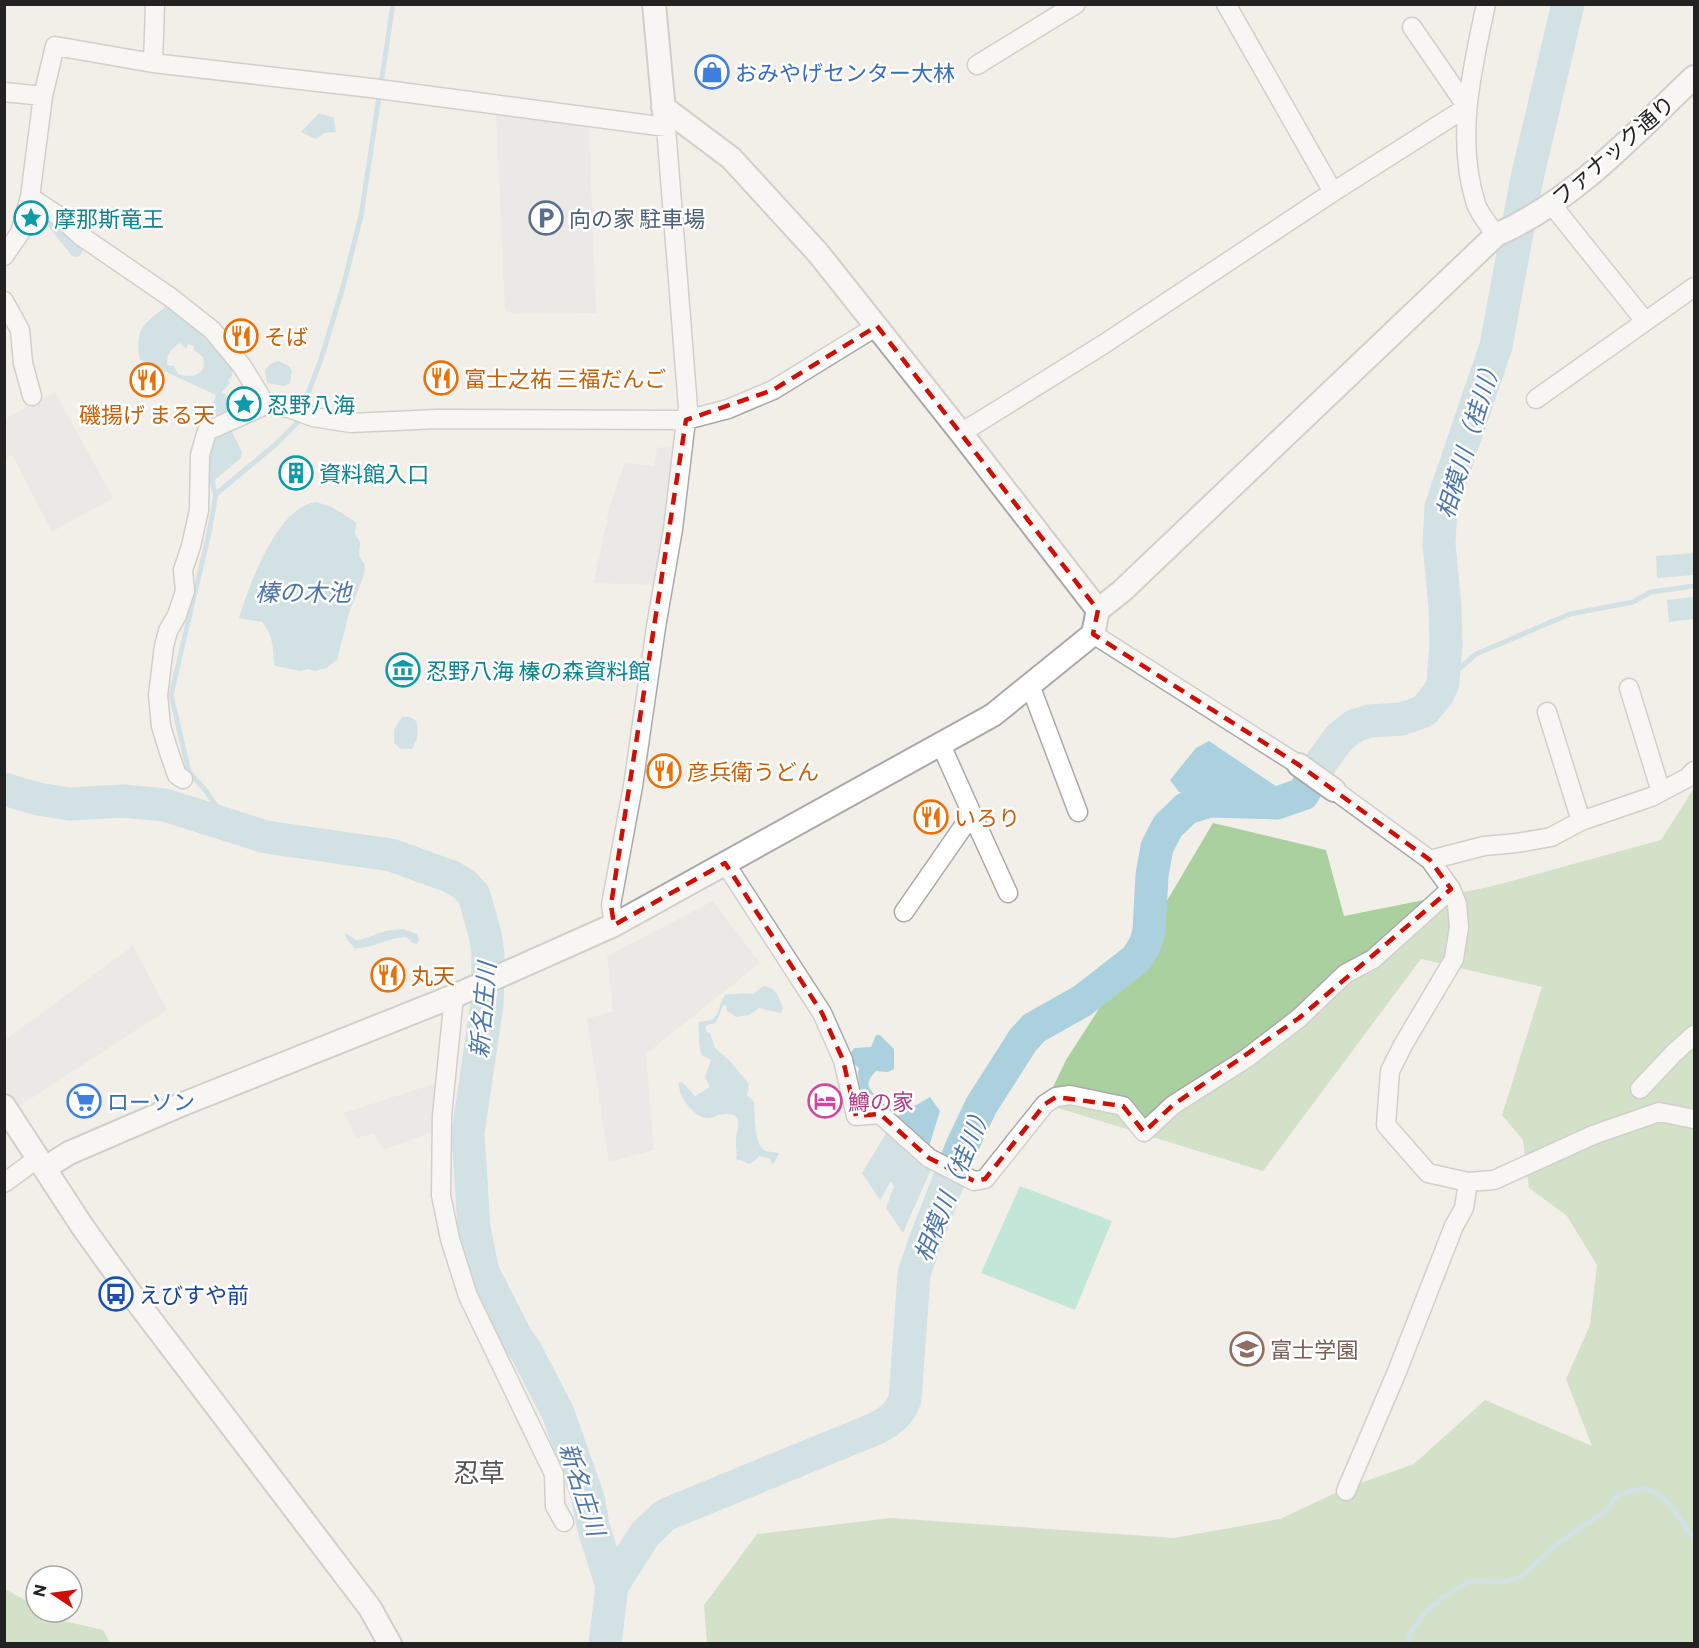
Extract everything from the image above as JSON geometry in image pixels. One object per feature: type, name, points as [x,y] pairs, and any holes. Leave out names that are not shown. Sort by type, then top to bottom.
[{"type":"street","points":[[153,63],[155,4]]},
{"type":"street","points":[[614,925],[611,905],[633,786],[673,529],[688,408],[654,4]]},
{"type":"street","points":[[977,65],[1076,4]]},
{"type":"street","points":[[1226,4],[1333,192]]},
{"type":"street","points":[[1486,4],[1467,107],[1465,133],[1467,157],[1477,206],[1496,235]]},
{"type":"street","points":[[1412,27],[1467,107]]},
{"type":"street","points":[[4,256],[20,233],[30,197],[43,96],[55,46],[153,63],[382,90],[664,117],[731,158],[818,253],[1098,610],[1093,634],[993,715],[614,925],[508,973],[42,1163],[4,1183]]},
{"type":"street","name":"ファナック通り","points":[[1098,610],[1122,591],[1496,235],[1552,205],[1607,159],[1695,77]]},
{"type":"street","points":[[4,92],[43,96]]},
{"type":"street","points":[[961,433],[1104,344],[1333,192],[1467,107]]},
{"type":"street","points":[[30,197],[60,217],[81,236],[171,297],[212,330],[242,366],[266,405]]},
{"type":"street","points":[[1552,205],[1645,321]]},
{"type":"street","points":[[1536,399],[1695,287]]},
{"type":"street","points":[[4,302],[20,330],[22,363],[32,396]]},
{"type":"street","points":[[183,779],[177,775],[161,726],[158,695],[164,646],[184,591],[183,570],[192,546],[199,510],[200,455],[207,431],[266,405],[351,423],[437,419],[686,420],[728,409],[773,390],[877,326]]},
{"type":"street","points":[[1093,634],[1299,765],[1430,860],[1451,889],[1457,904],[1459,927],[1454,959],[1390,1071],[1386,1125],[1428,1173],[1467,1182],[1494,1180],[1593,1135],[1659,1112],[1695,1119]]},
{"type":"street","points":[[1030,685],[1078,812]]},
{"type":"street","points":[[1629,688],[1661,792]]},
{"type":"street","points":[[1547,712],[1581,821]]},
{"type":"street","points":[[940,744],[1008,893]]},
{"type":"street","points":[[1430,860],[1484,846],[1551,837],[1581,821],[1661,792],[1695,771]]},
{"type":"street","points":[[904,912],[972,814]]},
{"type":"street","points":[[725,863],[822,1013],[843,1060],[856,1116],[880,1114],[929,1158],[975,1181],[985,1179],[1045,1104],[1056,1097],[1070,1095],[1123,1107],[1144,1132],[1173,1105],[1247,1058],[1299,1018],[1345,974],[1373,959],[1451,889]]},
{"type":"street","points":[[457,994],[442,1116],[441,1194],[450,1239],[468,1296],[554,1474],[555,1506],[564,1522]]},
{"type":"street","points":[[1640,1089],[1674,1053],[1695,1035]]},
{"type":"street","points":[[4,1106],[82,1226],[370,1608],[390,1644]]},
{"type":"street","points":[[1346,1491],[1396,1374],[1454,1226],[1464,1208],[1467,1182]]},
{"type":"highlighted area","points":[[877,326],[1098,610],[1093,634],[1299,765],[1430,860],[1451,889],[1299,1018],[1173,1105],[1144,1132],[1123,1106],[1056,1097],[1045,1104],[985,1179],[974,1181],[929,1158],[880,1114],[856,1116],[843,1060],[822,1013],[725,863],[614,925],[611,905],[686,420],[773,390]]},
{"type":"green space","points":[[1694,788],[1694,1643],[707,1644],[704,1605],[757,1534],[891,1518],[1174,1538],[1280,1519],[1346,1488],[1414,1464],[1485,1400],[1592,1446],[1566,1379],[1590,1325],[1597,1265],[1567,1216],[1529,1188],[1523,1140],[1502,1115],[1542,987],[1421,959],[1263,1171],[1045,1104],[1066,1060],[1149,931],[1213,823],[1326,850],[1344,916],[1489,887],[1661,840]]},
{"type":"green space","points":[[1020,1186],[1112,1221],[1075,1310],[981,1273]]},
{"type":"green space","points":[[5,1589],[24,1599],[24,1624],[77,1624],[103,1630],[110,1643],[5,1643]]},
{"type":"shaded area","name":"向の家 駐車場","points":[[496,114],[589,127],[596,313],[513,314],[505,310]]},
{"type":"shaded area","points":[[55,392],[113,498],[52,532],[12,455],[5,459],[5,419]]},
{"type":"shaded area","points":[[677,445],[659,585],[594,583],[610,505],[625,463],[654,466],[657,448]]},
{"type":"shaded area","points":[[713,901],[760,963],[646,1054],[654,1150],[609,1162],[587,1019],[613,1011],[607,956]]},
{"type":"shaded area","points":[[133,946],[167,1010],[18,1107],[5,1086],[5,1040]]},
{"type":"shaded area","points":[[436,1083],[435,1131],[383,1150],[374,1133],[357,1138],[344,1113]]},
{"type":"water","points":[[319,113],[334,118],[336,132],[324,133],[316,139],[301,132]]},
{"type":"water","points":[[37,213],[43,213],[83,248],[82,253],[78,257],[72,256],[44,221],[33,221]]},
{"type":"water","points":[[167,306],[213,343],[233,368],[232,376],[228,380],[230,383],[222,392],[234,402],[233,409],[214,416],[213,404],[216,395],[140,360],[138,341],[143,328]],"holes":[[[180,343],[186,349],[188,344],[194,346],[194,350],[203,357],[201,372],[193,376],[178,374],[174,366],[167,365],[169,354],[174,347]]]},
{"type":"water","points":[[278,361],[289,366],[292,371],[290,383],[284,386],[267,383],[265,370],[270,364]]},
{"type":"water","points":[[231,430],[242,452],[241,458],[210,484],[207,467],[211,439]]},
{"type":"water","name":"榛の木池","points":[[316,502],[332,507],[356,522],[355,534],[360,542],[359,556],[365,565],[364,575],[349,613],[337,660],[326,668],[300,671],[274,664],[273,647],[262,622],[239,618],[257,568],[277,532],[302,507]]},
{"type":"water","points":[[1694,553],[1694,575],[1657,578],[1656,556]]},
{"type":"water","points":[[1694,597],[1694,619],[1669,622],[1667,600]]},
{"type":"water","points":[[402,717],[410,717],[416,721],[416,742],[412,749],[401,749],[394,743],[394,730]]},
{"type":"water","points":[[1209,741],[1283,791],[1272,802],[1253,804],[1202,793],[1179,792],[1170,780],[1196,748]]},
{"type":"water","points":[[403,929],[417,934],[419,940],[417,944],[406,937],[354,948],[345,936],[346,933],[357,941],[385,931]]},
{"type":"water","points":[[763,986],[771,988],[776,993],[783,1008],[781,1013],[759,1008],[749,1015],[736,1017],[726,1010],[727,1006],[723,1005],[716,1023],[707,1025],[705,1028],[710,1033],[715,1048],[729,1060],[749,1084],[747,1096],[754,1103],[758,1142],[764,1150],[779,1153],[773,1165],[770,1159],[760,1156],[750,1164],[736,1159],[738,1119],[736,1116],[722,1114],[709,1118],[696,1114],[684,1099],[679,1088],[679,1083],[682,1082],[695,1096],[710,1087],[705,1077],[711,1060],[701,1053],[699,1022],[713,1018],[726,994],[754,994]]},
{"type":"water","points":[[876,1035],[880,1035],[894,1049],[894,1069],[888,1072],[876,1071],[871,1077],[868,1084],[876,1100],[869,1102],[862,1099],[859,1068],[854,1064],[851,1053],[854,1048],[871,1047]]},
{"type":"water","points":[[930,1097],[940,1111],[925,1159],[932,1167],[903,1233],[886,1208],[894,1186],[891,1181],[880,1200],[862,1173],[896,1117]]},
{"type":"waterway","points":[[242,831],[222,815],[206,791],[189,772],[171,695],[216,494],[276,444],[297,423],[321,359],[361,216],[393,4]]},
{"type":"waterway","name":"相模川（桂川）","points":[[605,1644],[612,1586],[645,1534],[665,1515],[877,1428],[890,1420],[900,1409],[905,1399],[914,1274],[962,1146],[981,1106],[1023,1040],[1034,1028],[1082,1001],[1136,959],[1145,945],[1149,931],[1152,875],[1157,847],[1168,826],[1187,808],[1210,801],[1277,803],[1303,794],[1322,761],[1339,738],[1354,726],[1369,721],[1402,719],[1424,711],[1438,694],[1443,683],[1446,644],[1439,544],[1441,507],[1496,346],[1527,178],[1568,4]]},
{"type":"waterway","points":[[213,475],[213,487],[216,494]]},
{"type":"waterway","points":[[1443,683],[1476,654],[1570,614],[1633,602],[1651,592],[1694,586]]},
{"type":"waterway","name":"新名庄川","points":[[4,789],[38,799],[70,804],[123,801],[165,805],[266,837],[391,855],[452,877],[465,885],[474,895],[488,954],[487,1004],[468,1133],[474,1228],[483,1272],[558,1413],[588,1498],[593,1526],[612,1586]]},
{"type":"waterway","points":[[1408,1644],[1410,1633],[1424,1614],[1441,1599],[1469,1581],[1505,1582],[1522,1576],[1558,1543],[1607,1510],[1616,1496],[1637,1489],[1652,1491],[1666,1500],[1694,1536]]},
{"type":"place","name":"おみやげセンター大林","points":[[712,72]]},
{"type":"place","name":"摩那斯竜王","points":[[31,218]]},
{"type":"place","name":"向の家 駐車場","points":[[546,218]]},
{"type":"place","name":"そば","points":[[241,336]]},
{"type":"place","name":"富士之祐 三福だんご","points":[[441,378]]},
{"type":"place","name":"磯揚げ まる天","points":[[147,380]]},
{"type":"place","name":"忍野八海","points":[[244,404]]},
{"type":"place","name":"資料館入口","points":[[296,473]]},
{"type":"place","name":"忍野八海 榛の森資料館","points":[[403,670]]},
{"type":"place","name":"彦兵衛うどん","points":[[664,771]]},
{"type":"place","name":"いろり","points":[[931,817]]},
{"type":"place","name":"丸天","points":[[388,975]]},
{"type":"place","name":"ローソン","points":[[84,1101]]},
{"type":"place","name":"鱒の家","points":[[825,1101]]},
{"type":"place","name":"えびすや前","points":[[116,1294]]},
{"type":"place","name":"富士学園","points":[[1247,1349]]},
{"type":"district","name":"忍草","points":[[479,1471]]}]
